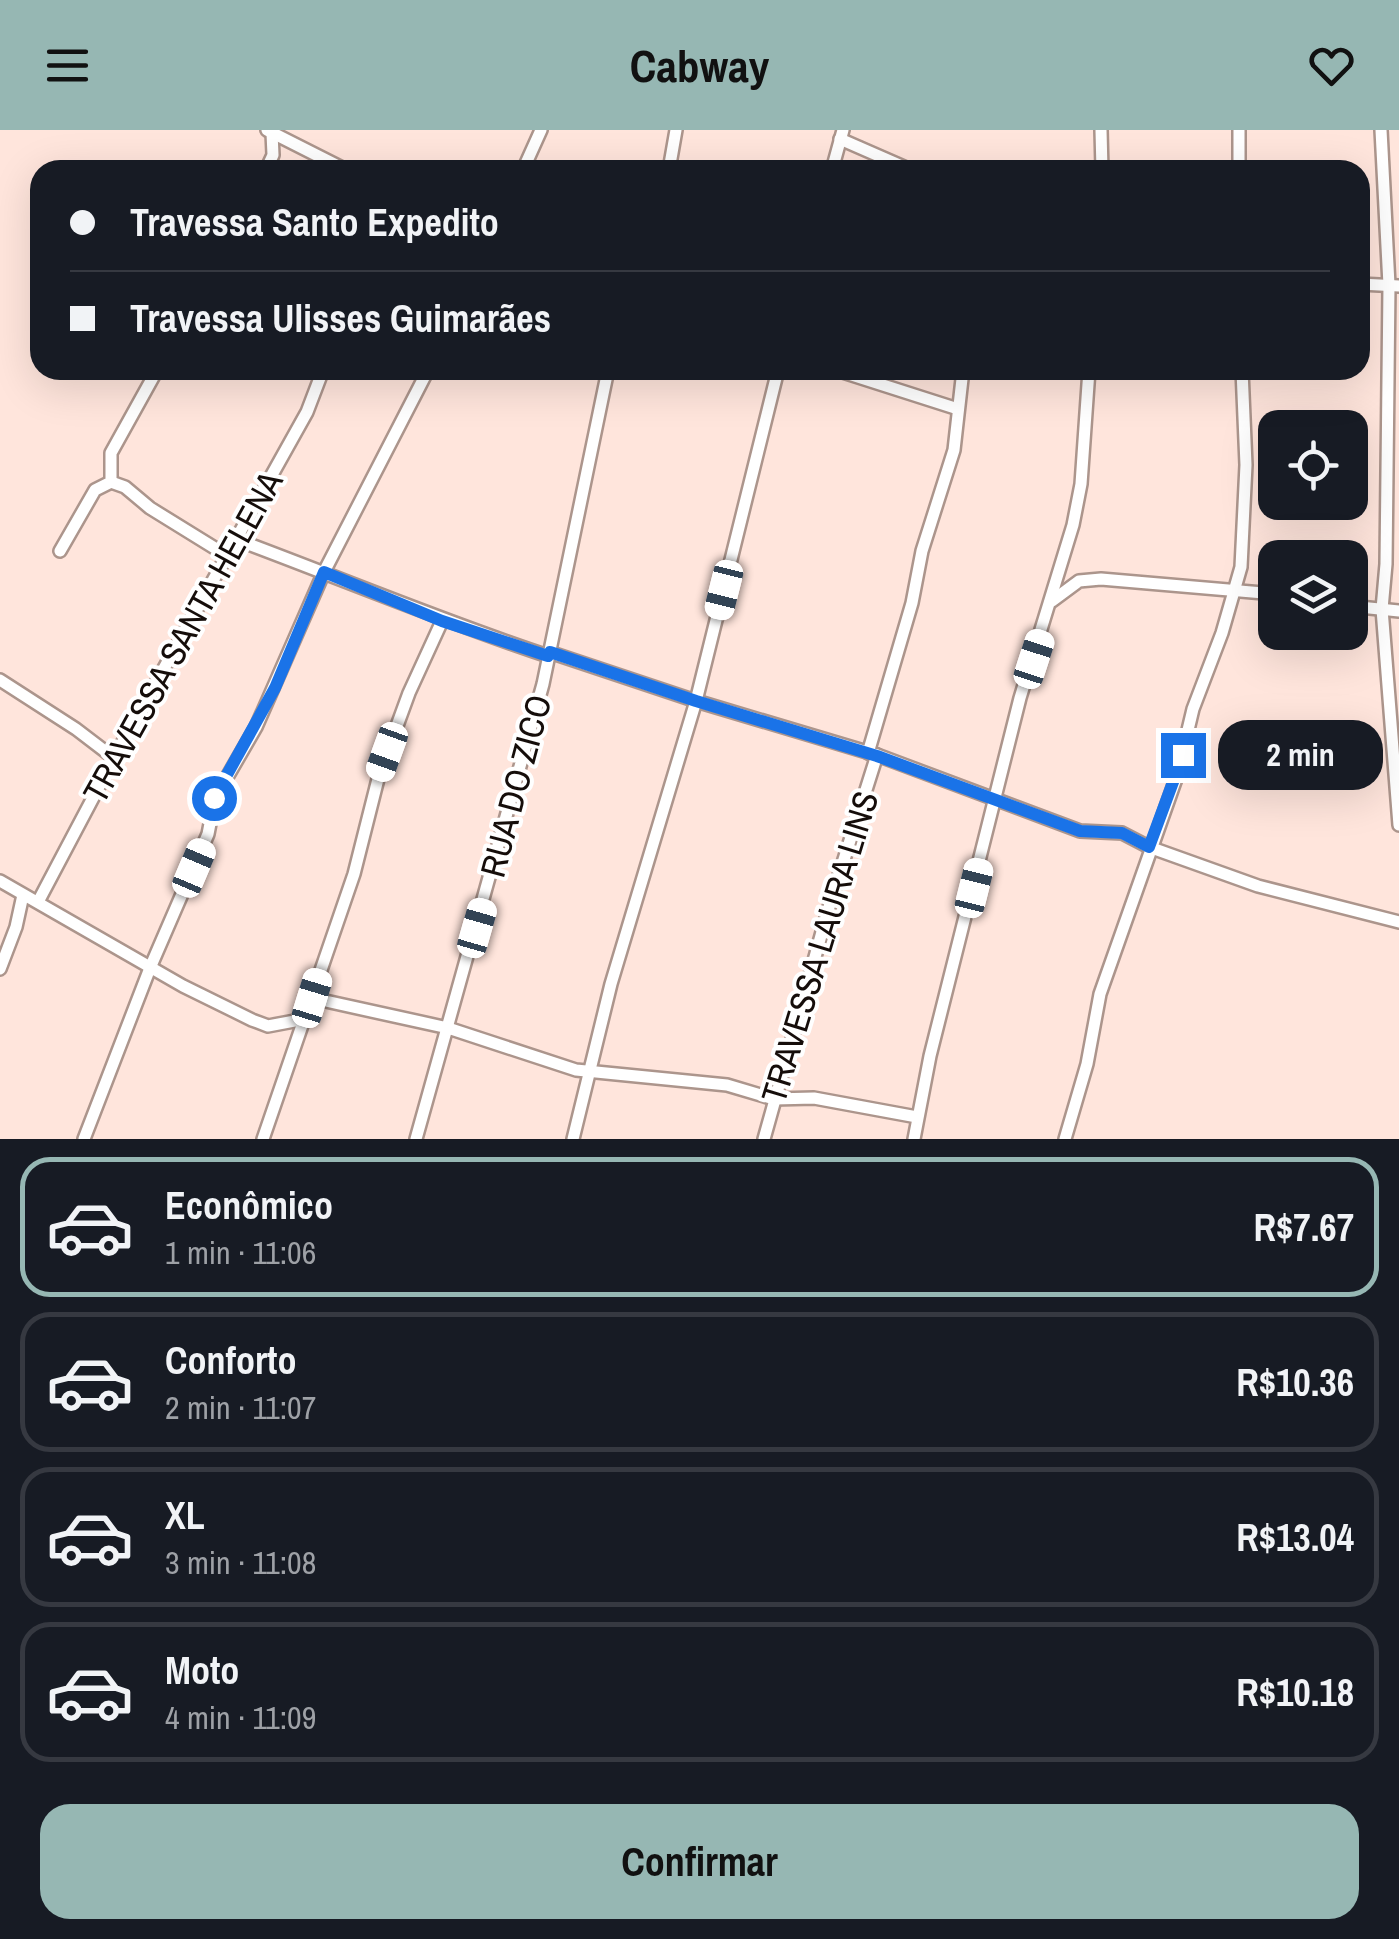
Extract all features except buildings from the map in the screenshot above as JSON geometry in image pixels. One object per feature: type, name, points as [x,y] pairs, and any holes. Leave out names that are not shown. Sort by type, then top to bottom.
[{"type":"street","points":[[526,160],[540,130]]},
{"type":"street","points":[[671,160],[676,130]]},
{"type":"street","points":[[1102,130],[1102,160]]},
{"type":"street","points":[[1239,130],[1239,160]]},
{"type":"street","points":[[1381,130],[1394,286],[1382,609],[1399,825]]},
{"type":"street","points":[[270,131],[270,160]]},
{"type":"street","points":[[270,131],[327,160]]},
{"type":"street","points":[[835,160],[842,134],[892,160]]},
{"type":"street","points":[[111,482],[111,452],[151,380]]},
{"type":"street","name":"TRAVESSA SANTA HELENA","points":[[38,902],[307,412],[318,380]]},
{"type":"street","points":[[84,1139],[150,968],[208,834],[214,798],[269,701],[324,572],[423,380]]},
{"type":"street","name":"RUA DO ZICO","points":[[416,1139],[505,828],[549,654],[606,380]]},
{"type":"street","points":[[573,1139],[587,1072],[696,701],[776,380]]},
{"type":"street","points":[[867,380],[958,409]]},
{"type":"street","name":"TRAVESSA LAURA LINS","points":[[764,1139],[873,754],[922,551],[954,450],[962,380]]},
{"type":"street","points":[[914,1139],[1020,698],[1052,601],[1080,484],[1089,380]]},
{"type":"street","points":[[1065,1139],[1100,994],[1177,776],[1198,694],[1241,567],[1242,380]]},
{"type":"street","points":[[60,550],[95,490],[111,482],[125,487],[226,555]]},
{"type":"street","points":[[235,539],[442,621],[873,754],[1080,831],[1122,833],[1149,847],[1258,886],[1399,922]]},
{"type":"street","points":[[1052,601],[1085,580],[1258,592]]},
{"type":"street","points":[[1368,608],[1399,611]]},
{"type":"street","points":[[262,1139],[354,874],[379,775],[442,621]]},
{"type":"street","points":[[0,680],[114,758]]},
{"type":"street","points":[[0,882],[150,968],[268,1026],[305,1019]]},
{"type":"street","points":[[0,969],[23,894]]},
{"type":"street","points":[[312,998],[448,1028],[587,1072],[727,1086],[774,1099],[814,1098],[917,1117]]},
{"type":"route","points":[[214,798],[275,688],[324,572],[442,621],[877,756],[1080,831],[1122,833],[1149,847],[1183,755]]}]
